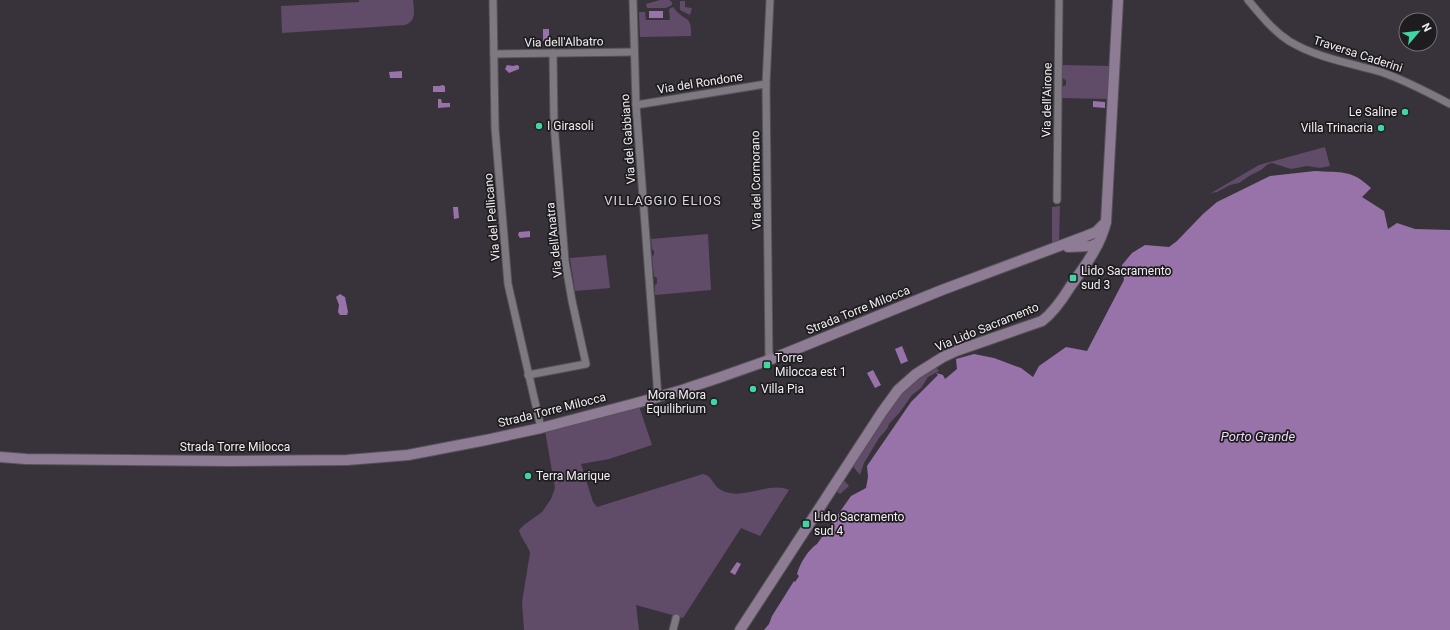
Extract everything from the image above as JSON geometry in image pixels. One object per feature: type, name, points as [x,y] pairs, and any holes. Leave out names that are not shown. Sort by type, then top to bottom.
[{"type":"street","name":"Via del Pellicano","points":[[493,0],[495,128],[508,284],[541,428]]},
{"type":"street","name":"Via del Gabbiano","points":[[633,0],[636,104],[658,397]]},
{"type":"street","name":"Via del Cormorano","points":[[769,360],[766,84],[770,0]]},
{"type":"street","name":"Via dell'Airone","points":[[1057,200],[1059,0]]},
{"type":"street","name":"Via Lido Sacramento","points":[[740,630],[869,430],[898,390],[916,374],[943,357],[1042,321],[1054,311],[1088,262],[1103,234],[1106,222],[1118,0]]},
{"type":"street","name":"Traversa Caderini","points":[[1248,0],[1274,30],[1290,41],[1324,56],[1399,78],[1450,104]]},
{"type":"street","name":"Via dell'Albatro","points":[[494,54],[634,52]]},
{"type":"street","name":"Via dell'Anatra","points":[[528,375],[586,364],[565,261],[554,124],[553,53]]},
{"type":"street","name":"Via del Rondone","points":[[636,104],[766,84]]},
{"type":"street","name":"Strada Torre Milocca","points":[[26,459],[230,461],[347,460],[408,455],[541,428],[682,390],[769,360],[942,290],[1096,232],[1106,222]]},
{"type":"street","points":[[1058,247],[1091,246],[1098,243],[1096,239],[1086,236]]},
{"type":"street","points":[[1073,246],[1084,253],[1088,262]]},
{"type":"street","points":[[0,457],[26,459]]},
{"type":"street","points":[[0,464],[26,459]]},
{"type":"street","points":[[673,630],[676,618]]},
{"type":"shaded area","points":[[359,0],[413,0],[414,15],[411,21],[405,25],[282,33],[281,6],[359,2]]},
{"type":"shaded area","points":[[660,0],[669,0],[672,2],[672,5],[666,8],[647,8],[646,4]]},
{"type":"shaded area","points":[[680,1],[685,1],[685,7],[692,8],[690,15],[680,10]]},
{"type":"shaded area","points":[[673,7],[689,21],[691,36],[640,37],[639,12],[645,12],[646,20],[670,20],[669,9]]},
{"type":"shaded area","points":[[1062,65],[1110,66],[1108,99],[1062,98],[1062,87],[1066,85],[1066,80],[1062,78]]},
{"type":"shaded area","points":[[1325,147],[1330,166],[1320,168],[1307,166],[1291,169],[1272,163],[1268,164],[1239,183],[1211,193],[1259,165]]},
{"type":"shaded area","points":[[1060,206],[1059,242],[1052,245],[1052,207]]},
{"type":"shaded area","points":[[708,234],[711,290],[655,295],[657,278],[654,276],[652,256],[654,255],[654,251],[652,249],[651,239]]},
{"type":"shaded area","points":[[606,255],[610,288],[575,291],[570,258]]},
{"type":"shaded area","points":[[935,366],[939,371],[928,377],[921,388],[912,395],[889,424],[864,463],[860,475],[851,464],[894,402],[909,384]]},
{"type":"shaded area","points":[[639,406],[652,445],[609,459],[581,464],[593,502],[597,507],[703,474],[710,478],[719,489],[730,493],[745,493],[767,488],[782,488],[789,490],[760,536],[741,528],[683,618],[636,605],[639,630],[524,630],[522,602],[530,553],[519,530],[542,512],[551,499],[555,488],[545,431]]},
{"type":"shaded area","points":[[842,478],[849,486],[840,494],[835,490]]},
{"type":"water","points":[[649,11],[663,11],[663,18],[649,18]]},
{"type":"water","points":[[543,29],[549,29],[549,41],[543,41]]},
{"type":"water","points":[[507,65],[517,65],[519,66],[519,69],[509,73],[505,69]]},
{"type":"water","points":[[402,71],[402,78],[390,78],[389,72]]},
{"type":"water","points":[[433,86],[445,86],[445,92],[433,92]]},
{"type":"water","points":[[438,99],[441,99],[442,103],[450,103],[450,107],[438,108]]},
{"type":"water","points":[[1093,101],[1105,102],[1105,108],[1093,107]]},
{"type":"water","name":"Porto Grande","points":[[1315,171],[1345,173],[1364,182],[1371,188],[1362,197],[1384,211],[1388,229],[1397,223],[1415,229],[1450,230],[1450,630],[764,630],[794,581],[795,582],[799,576],[797,574],[805,557],[817,544],[851,496],[866,488],[868,477],[867,466],[911,402],[938,375],[936,373],[943,375],[945,379],[957,369],[956,359],[974,354],[994,358],[1021,368],[1033,377],[1039,366],[1066,347],[1087,351],[1124,280],[1122,265],[1132,253],[1145,245],[1169,247],[1217,202],[1270,176]]},
{"type":"water","points":[[453,207],[458,207],[459,218],[454,219]]},
{"type":"water","points":[[530,231],[530,237],[520,238],[518,235],[519,232]]},
{"type":"water","points":[[340,294],[345,297],[348,312],[347,315],[340,315],[338,312],[339,305],[336,297]]},
{"type":"water","points":[[902,346],[908,361],[901,364],[895,349]]},
{"type":"water","points":[[873,370],[881,385],[875,388],[867,373]]},
{"type":"water","points":[[737,562],[741,564],[735,575],[730,572]]},
{"type":"place","name":"Le Saline","points":[[1405,112]]},
{"type":"place","name":"I Girasoli","points":[[539,126]]},
{"type":"place","name":"Villa Trinacria","points":[[1381,128]]},
{"type":"place","name":"Lido Sacramento sud 3","points":[[1073,278]]},
{"type":"place","name":"Torre Milocca est 1","points":[[767,365]]},
{"type":"place","name":"Villa Pia","points":[[753,389]]},
{"type":"place","name":"Mora Mora Equilibrium","points":[[714,402]]},
{"type":"place","name":"Terra Marique","points":[[528,476]]},
{"type":"place","name":"Lido Sacramento sud 4","points":[[806,524]]},
{"type":"district","name":"VILLAGGIO ELIOS","points":[[663,200]]}]
